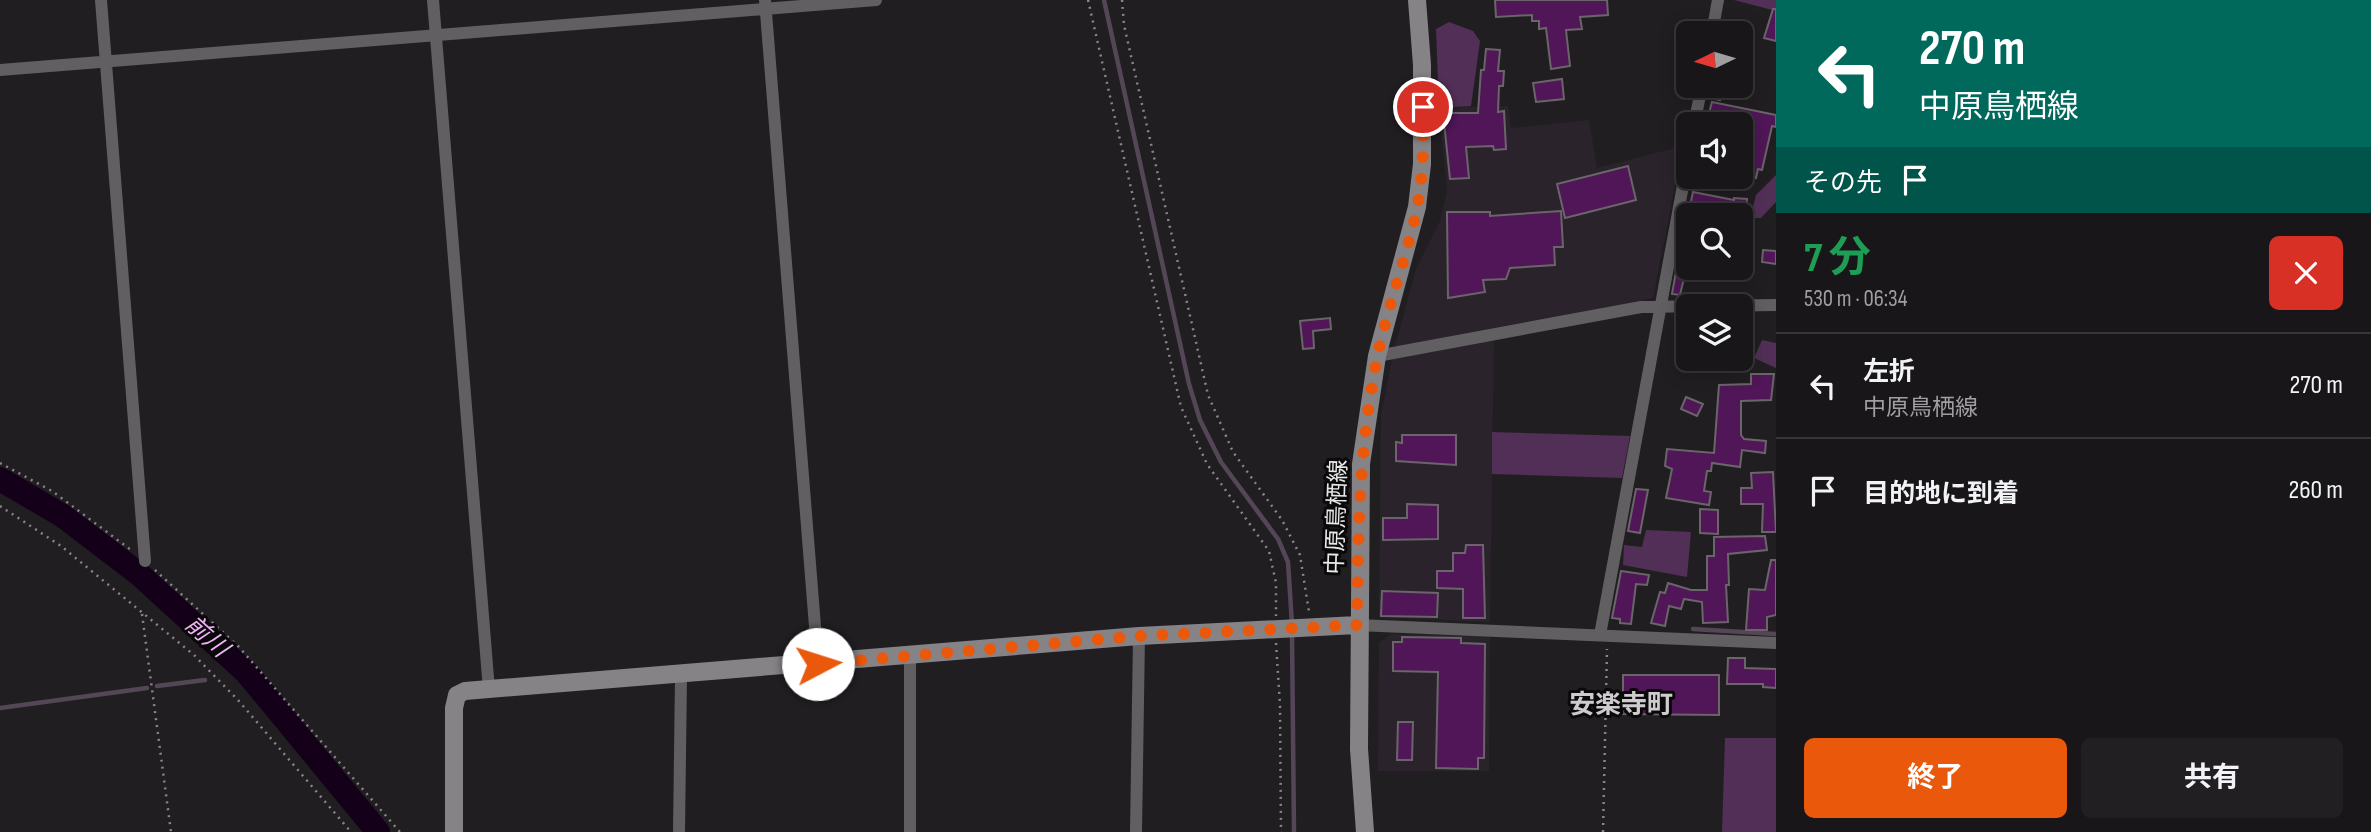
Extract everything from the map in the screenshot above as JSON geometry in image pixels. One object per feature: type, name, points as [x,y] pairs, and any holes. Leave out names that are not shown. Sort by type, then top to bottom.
[{"type":"street","points":[[101,0],[145,561]]},
{"type":"street","points":[[433,0],[489,690]]},
{"type":"street","points":[[0,70],[436,36],[766,4],[876,0]]},
{"type":"street","name":"中原鳥栖線","points":[[1365,832],[1359,749],[1357,625],[1361,464],[1377,356],[1417,207],[1422,164],[1422,65],[1417,0]]},
{"type":"street","points":[[1714,21],[1718,0]]},
{"type":"street","points":[[766,4],[818,664]]},
{"type":"street","points":[[1604,635],[1682,189]]},
{"type":"street","points":[[1377,356],[1660,304],[1776,305]]},
{"type":"street","points":[[454,832],[454,708],[457,695],[465,691],[681,676],[1139,636],[1357,625],[1776,643]]},
{"type":"street","points":[[1136,832],[1139,636]]},
{"type":"street","points":[[909,832],[910,655]]},
{"type":"street","points":[[679,832],[681,676]]},
{"type":"path","points":[[1088,0],[1181,407],[1207,464],[1269,551],[1276,583],[1281,832]]},
{"type":"path","points":[[1122,0],[1124,25],[1208,395],[1233,452],[1282,520],[1300,555],[1310,614],[1307,627]]},
{"type":"path","points":[[0,463],[51,491],[145,561],[239,646],[400,832]]},
{"type":"path","points":[[0,506],[61,546],[194,655],[238,700],[351,832]]},
{"type":"path","points":[[142,614],[171,832]]},
{"type":"path","points":[[1603,832],[1604,635]]},
{"type":"shaded area","points":[[1734,0],[1776,0],[1776,11]]},
{"type":"shaded area","points":[[1449,22],[1473,31],[1480,41],[1471,106],[1439,108],[1436,29]]},
{"type":"shaded area","points":[[1508,106],[1511,128],[1589,120],[1597,168],[1676,148],[1676,181],[1653,298],[1394,350],[1416,269],[1440,221],[1447,191],[1439,108]]},
{"type":"shaded area","points":[[1776,175],[1776,202],[1761,218],[1753,218],[1756,195]]},
{"type":"shaded area","points":[[1494,339],[1490,622],[1379,617],[1381,415],[1392,359]]},
{"type":"shaded area","points":[[1762,340],[1776,343],[1776,368],[1754,358]]},
{"type":"shaded area","points":[[1492,432],[1630,436],[1622,478],[1492,474]]},
{"type":"shaded area","points":[[1646,530],[1691,532],[1687,577],[1623,565],[1624,545],[1642,547]]},
{"type":"shaded area","points":[[1391,634],[1490,636],[1489,771],[1378,771],[1379,643]]},
{"type":"shaded area","points":[[1725,738],[1776,738],[1776,832],[1722,832]]},
{"type":"building","points":[[1495,0],[1607,0],[1608,15],[1580,17],[1582,29],[1566,30],[1570,66],[1551,69],[1546,28],[1539,29],[1539,21],[1532,21],[1532,15],[1496,17]]},
{"type":"building","points":[[1773,9],[1776,9],[1776,41],[1764,38]]},
{"type":"building","points":[[1486,49],[1500,50],[1498,71],[1504,71],[1503,86],[1499,86],[1498,112],[1504,111],[1506,149],[1494,150],[1493,146],[1466,147],[1469,178],[1450,179],[1443,113],[1478,113],[1481,70],[1484,70]]},
{"type":"building","points":[[1562,79],[1564,99],[1536,102],[1533,83]]},
{"type":"building","points":[[1712,102],[1776,115],[1776,127],[1772,126],[1762,170],[1758,169],[1756,178],[1753,177],[1753,112],[1709,112]]},
{"type":"building","points":[[1628,166],[1636,200],[1565,218],[1557,184]]},
{"type":"building","points":[[1693,192],[1734,200],[1747,199],[1746,203],[1691,203]]},
{"type":"building","points":[[1561,211],[1563,247],[1554,247],[1555,265],[1510,268],[1506,279],[1483,280],[1485,292],[1448,298],[1447,212],[1490,212],[1490,216]]},
{"type":"building","points":[[1763,250],[1776,251],[1776,264],[1762,262]]},
{"type":"building","points":[[1676,272],[1676,280],[1684,280],[1680,294],[1672,294]]},
{"type":"building","points":[[1330,318],[1331,329],[1313,331],[1314,348],[1303,349],[1300,321]]},
{"type":"building","points":[[1751,374],[1774,374],[1771,400],[1741,401],[1741,435],[1744,439],[1766,441],[1765,453],[1742,450],[1740,467],[1712,463],[1711,471],[1707,471],[1704,491],[1711,492],[1709,505],[1666,498],[1672,469],[1665,466],[1667,449],[1714,453],[1719,385],[1751,384]]},
{"type":"building","points":[[1686,397],[1703,404],[1697,416],[1681,409]]},
{"type":"building","points":[[1402,435],[1456,435],[1456,465],[1396,461],[1396,442],[1402,443]]},
{"type":"building","points":[[1773,472],[1776,532],[1762,532],[1763,504],[1741,504],[1741,488],[1752,488],[1751,473]]},
{"type":"building","points":[[1636,489],[1648,490],[1640,533],[1628,531]]},
{"type":"building","points":[[1407,504],[1438,505],[1438,539],[1383,540],[1383,518],[1407,518]]},
{"type":"building","points":[[1700,509],[1718,510],[1718,534],[1700,533]]},
{"type":"building","points":[[1765,536],[1767,550],[1728,554],[1728,622],[1703,623],[1702,602],[1684,599],[1681,609],[1669,606],[1665,626],[1651,623],[1660,592],[1665,593],[1668,583],[1691,590],[1707,590],[1707,556],[1714,556],[1714,537]]},
{"type":"building","points":[[1466,545],[1483,545],[1485,618],[1463,618],[1463,589],[1437,588],[1437,571],[1453,571],[1453,553],[1465,553]]},
{"type":"building","points":[[1771,560],[1776,560],[1776,615],[1767,617],[1767,630],[1746,630],[1749,589],[1765,590]]},
{"type":"building","points":[[1621,571],[1649,575],[1647,585],[1636,584],[1631,624],[1620,623],[1620,619],[1612,618]]},
{"type":"building","points":[[1382,591],[1438,593],[1437,617],[1381,616]]},
{"type":"building","points":[[1402,637],[1461,638],[1461,643],[1485,644],[1484,758],[1478,758],[1478,769],[1436,768],[1438,672],[1393,671],[1393,642],[1402,642]]},
{"type":"building","points":[[1728,658],[1745,658],[1745,668],[1776,669],[1776,688],[1763,687],[1763,684],[1727,684]]},
{"type":"building","points":[[1623,675],[1719,675],[1719,715],[1623,714]]},
{"type":"building","points":[[1398,722],[1413,722],[1412,760],[1397,760]]},
{"type":"waterway","points":[[1104,0],[1189,384],[1200,420],[1221,462],[1278,539],[1288,562],[1292,624]]},
{"type":"waterway","name":"前川","points":[[0,479],[63,516],[139,574],[247,673],[378,832]]},
{"type":"waterway","points":[[1693,629],[1776,634]]},
{"type":"waterway","points":[[1292,633],[1294,832]]},
{"type":"waterway","points":[[157,686],[205,680]]},
{"type":"waterway","points":[[0,708],[147,688]]},
{"type":"district","name":"安楽寺町","points":[[1621,704]]},
{"type":"route","points":[[818,664],[1139,636],[1357,625],[1361,464],[1366,418],[1377,356],[1417,207],[1422,164],[1423,107]]}]
